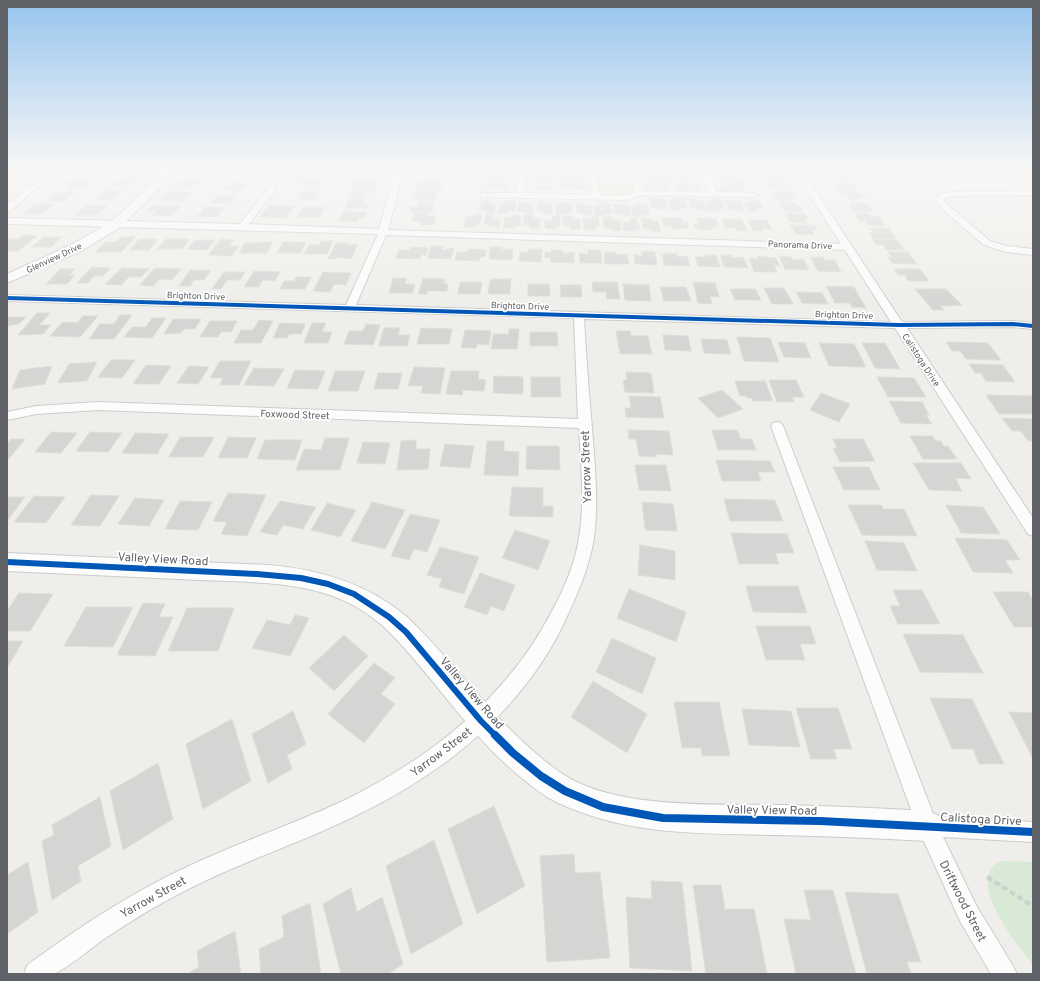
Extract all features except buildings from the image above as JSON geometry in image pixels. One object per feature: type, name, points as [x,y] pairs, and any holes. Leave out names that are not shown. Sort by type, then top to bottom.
[{"type":"street","name":"Glenview Drive","points":[[7,280],[76,248],[115,225],[126,215]]},
{"type":"street","points":[[242,227],[252,215]]},
{"type":"street","points":[[350,308],[383,232],[388,215]]},
{"type":"street","name":"Calistoga Drive","points":[[828,215],[1033,530]]},
{"type":"street","points":[[954,215],[987,243],[995,247],[1033,252]]},
{"type":"street","name":"Panorama Drive","points":[[7,221],[115,225],[242,227],[849,247]]},
{"type":"street","name":"Brighton Drive","points":[[7,298],[898,325],[1013,324],[1033,326]]},
{"type":"street","name":"Yarrow Street","points":[[36,974],[83,939],[119,915],[177,883],[239,854],[352,807],[385,791],[429,763],[457,742],[481,721],[520,678],[536,657],[557,622],[574,583],[583,553],[588,517],[588,471],[579,315]]},
{"type":"street","name":"Foxwood Street","points":[[7,416],[36,410],[98,406],[585,424]]},
{"type":"street","name":"Driftwood Street","points":[[777,426],[927,826],[966,912],[984,944],[1005,974]]},
{"type":"street","name":"Valley View Road","points":[[7,562],[257,574],[301,578],[328,584],[354,594],[389,617],[406,632],[481,721],[513,753],[541,776],[565,791],[603,807],[663,818],[820,821],[927,826]]},
{"type":"street","name":"Calistoga Drive","points":[[927,826],[1033,832]]},
{"type":"path","points":[[987,878],[1033,906]]},
{"type":"green space","points":[[1001,861],[1033,862],[1033,965],[1006,928],[990,897],[987,882],[991,870]]},
{"type":"cycle path","points":[[7,298],[899,325],[1013,324],[1033,326]]},
{"type":"cycle path","points":[[7,562],[257,574],[301,578],[328,584],[354,594],[389,617],[406,632],[481,721],[513,753],[541,776],[565,791],[603,807],[663,818],[820,821],[1033,832]]}]
